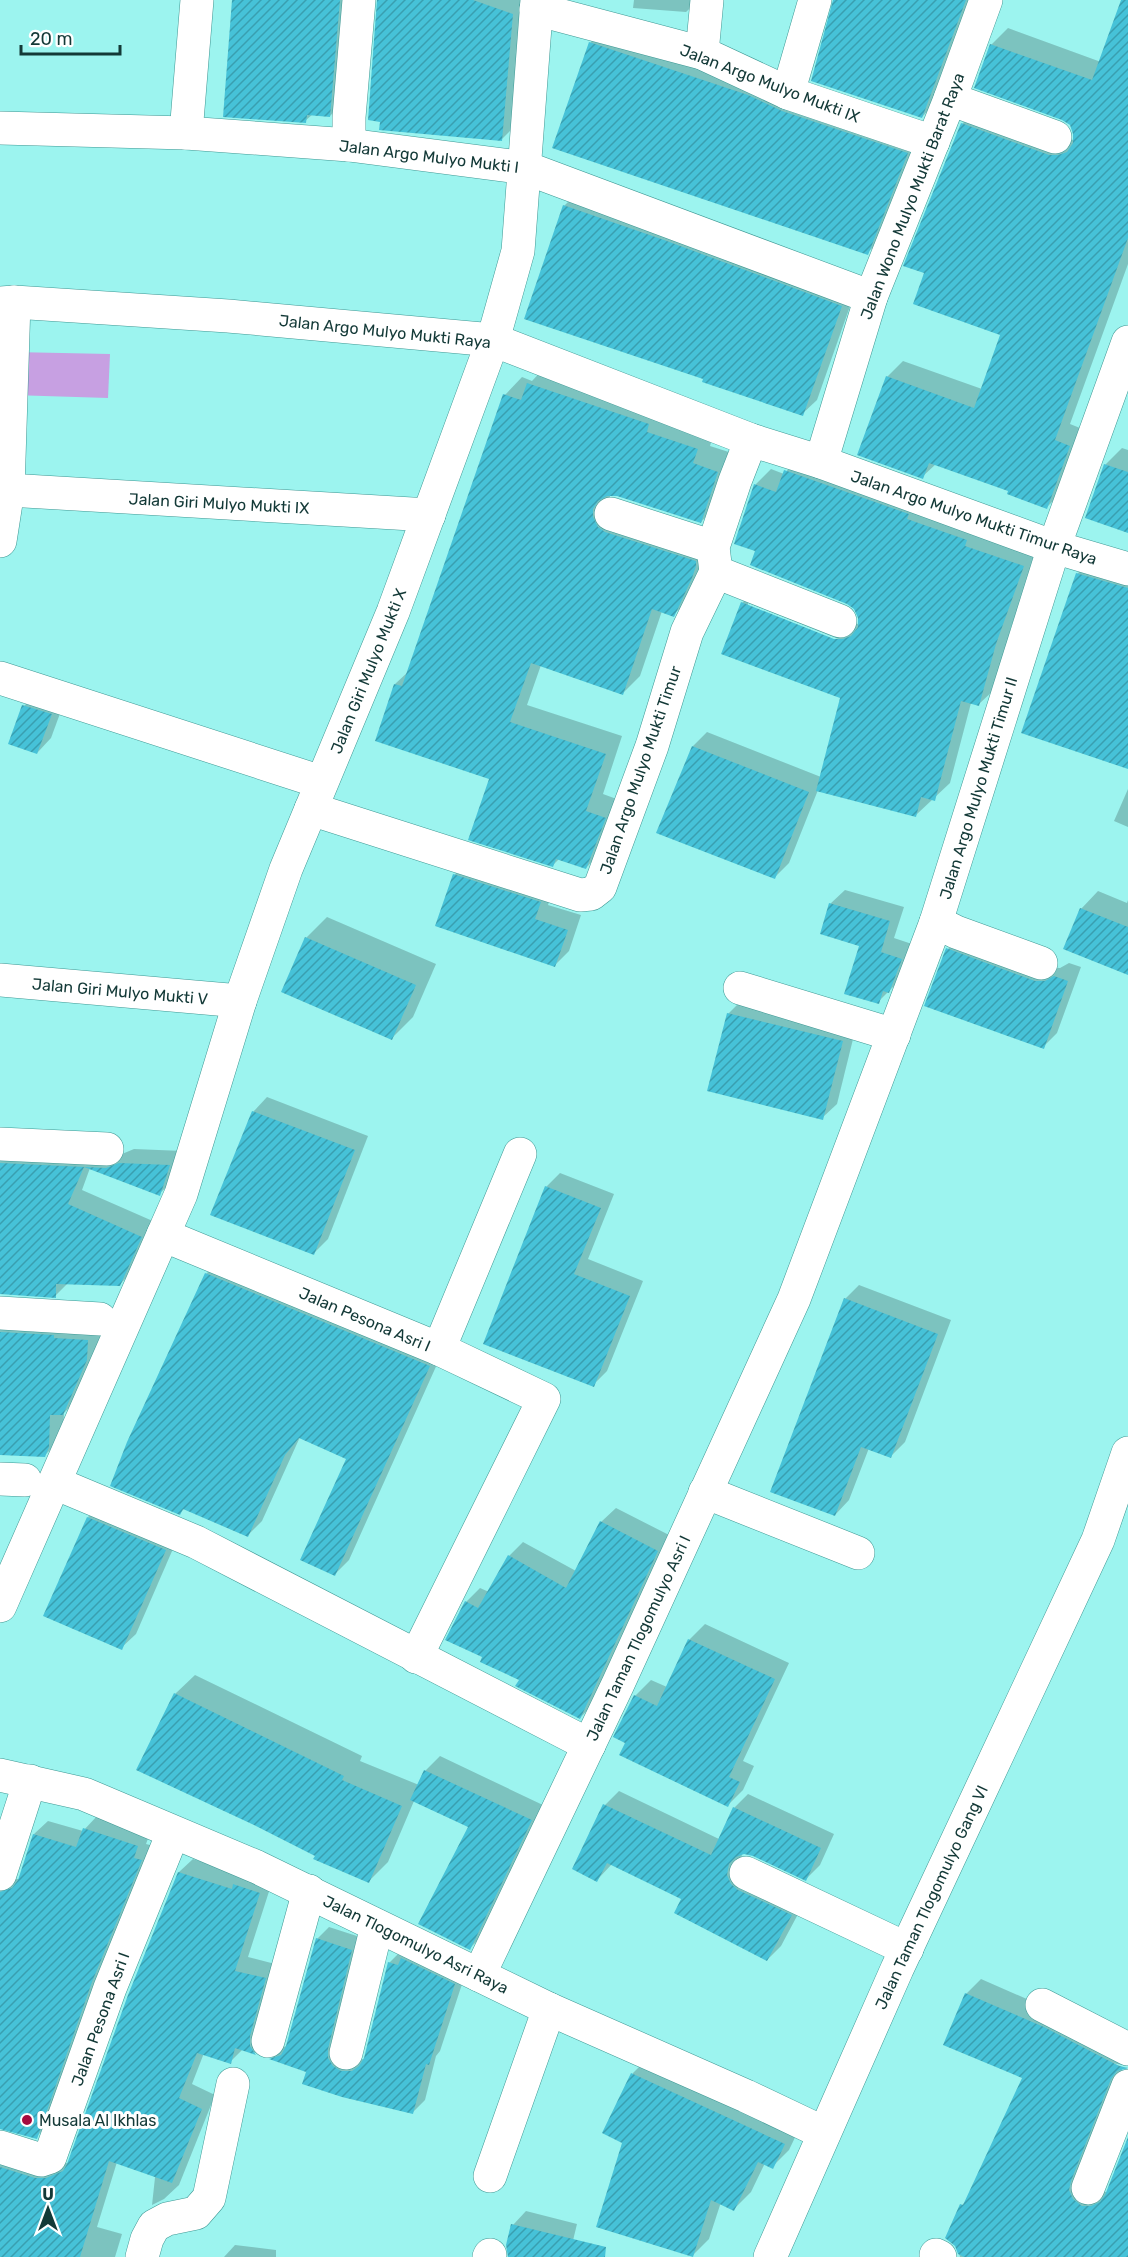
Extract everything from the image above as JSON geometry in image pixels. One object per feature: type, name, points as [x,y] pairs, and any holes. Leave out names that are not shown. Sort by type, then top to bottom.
[{"type":"street","points":[[186,133],[196,0]]},
{"type":"street","points":[[349,145],[349,117],[359,0]]},
{"type":"street","points":[[702,53],[707,0]]},
{"type":"street","points":[[788,93],[814,0]]},
{"type":"street","name":"Jalan Wono Mulyo Mukti Barat Raya","points":[[821,462],[871,297],[950,99],[986,0]]},
{"type":"street","name":"Jalan Argo Mulyo Mukti IX","points":[[536,5],[702,53],[788,93],[933,142]]},
{"type":"street","name":"Jalan Giri Mulyo Mukti X","points":[[240,1001],[286,869],[316,795],[335,756],[388,624],[493,340],[518,251],[526,168],[536,5]]},
{"type":"street","points":[[950,99],[1055,137]]},
{"type":"street","name":"Jalan Argo Mulyo Mukti I","points":[[0,128],[186,133],[349,145],[526,168],[871,297]]},
{"type":"street","points":[[0,541],[8,490],[7,302]]},
{"type":"street","name":"Jalan Argo Mulyo Mukti Raya","points":[[7,302],[228,315],[493,340],[751,440],[821,462]]},
{"type":"street","name":"Jalan Argo Mulyo Mukti Timur II","points":[[1041,963],[956,932],[936,922],[1054,547],[1128,342]]},
{"type":"street","name":"Jalan Argo Mulyo Mukti Timur","points":[[316,795],[580,895],[591,894],[600,887],[652,746],[687,632],[715,560],[735,481],[751,440]]},
{"type":"street","name":"Jalan Argo Mulyo Mukti Timur Raya","points":[[821,462],[1054,547],[1128,569]]},
{"type":"street","name":"Jalan Giri Mulyo Mukti IX","points":[[8,490],[429,516]]},
{"type":"street","points":[[611,514],[715,560],[840,621]]},
{"type":"street","points":[[0,678],[316,795]]},
{"type":"street","name":"Jalan Taman Tlogomulyo Asri I","points":[[478,1975],[589,1745],[794,1299],[936,922]]},
{"type":"street","name":"Jalan Giri Mulyo Mukti V","points":[[0,980],[240,1001]]},
{"type":"street","points":[[740,988],[894,1035]]},
{"type":"street","points":[[0,1606],[27,1481],[163,1235],[181,1194],[240,1001]]},
{"type":"street","points":[[0,1144],[107,1149]]},
{"type":"street","name":"Jalan Pesona Asri I","points":[[163,1235],[439,1349],[520,1154]]},
{"type":"street","points":[[0,1312],[100,1319]]},
{"type":"street","points":[[416,1657],[544,1399],[439,1349]]},
{"type":"street","name":"Jalan Taman Tlogomulyo Gang VI","points":[[770,2257],[907,1949],[1098,1539],[1128,1453]]},
{"type":"street","points":[[27,1481],[196,1542],[589,1745]]},
{"type":"street","points":[[705,1492],[858,1553]]},
{"type":"street","points":[[0,1874],[15,1778]]},
{"type":"street","name":"Jalan Tlogomulyo Asri Raya","points":[[15,1778],[84,1794],[257,1867],[549,2009],[824,2133]]},
{"type":"street","name":"Jalan Pesona Asri I","points":[[0,2147],[41,2160],[51,2157],[110,1988],[173,1833]]},
{"type":"street","points":[[746,1873],[907,1949]]},
{"type":"street","points":[[268,2041],[309,1891]]},
{"type":"street","points":[[346,2054],[377,1926]]},
{"type":"street","points":[[1042,2005],[1128,2049]]},
{"type":"street","points":[[489,2176],[549,2009]]},
{"type":"street","points":[[142,2257],[147,2239],[154,2226],[166,2219],[196,2213],[209,2198],[233,2084]]},
{"type":"street","points":[[1088,2188],[1128,2086]]},
{"type":"shaded area","points":[[13,352],[110,354],[108,398],[12,395]]},
{"type":"building","points":[[232,0],[340,0],[330,117],[307,115],[306,123],[223,117]]},
{"type":"building","points":[[377,0],[473,0],[513,14],[502,141],[379,130],[380,122],[368,120]]},
{"type":"building","points":[[833,0],[966,0],[922,118],[811,81]]},
{"type":"building","points":[[1121,0],[1128,0],[1128,238],[1055,440],[1070,446],[1047,509],[1007,494],[1008,491],[929,463],[923,479],[857,455],[886,376],[974,408],[1000,335],[913,304],[924,273],[903,266],[961,123],[1049,155],[1067,152],[1073,143],[1070,125],[1062,120],[974,88],[990,44],[1092,80]]},
{"type":"building","points":[[589,42],[748,95],[782,111],[908,153],[868,255],[552,148]]},
{"type":"building","points":[[563,205],[842,306],[803,416],[702,382],[703,379],[524,319]]},
{"type":"building","points":[[527,383],[649,424],[647,432],[698,449],[693,463],[718,472],[701,523],[617,496],[607,496],[598,501],[593,509],[593,517],[598,527],[605,532],[696,561],[692,578],[674,617],[652,609],[623,695],[531,663],[510,722],[606,754],[586,811],[606,818],[586,869],[556,859],[553,867],[468,840],[489,779],[375,741],[394,684],[402,686],[503,394],[521,400]]},
{"type":"building","points":[[1104,464],[1128,472],[1128,533],[1085,518]]},
{"type":"building","points":[[784,470],[909,514],[907,519],[967,540],[965,546],[1024,566],[996,644],[979,706],[961,701],[935,801],[921,797],[916,817],[816,791],[840,698],[721,654],[741,602],[834,639],[851,636],[858,627],[858,618],[854,609],[847,604],[750,565],[755,551],[734,544],[754,484],[776,492]]},
{"type":"building","points":[[1076,573],[1128,588],[1128,769],[1021,733]]},
{"type":"building","points":[[22,705],[52,714],[37,754],[8,744]]},
{"type":"building","points":[[692,746],[809,792],[775,879],[656,833]]},
{"type":"building","points":[[453,874],[541,902],[535,919],[568,930],[555,967],[435,926]]},
{"type":"building","points":[[829,903],[890,921],[881,952],[902,959],[889,993],[883,991],[879,1004],[844,994],[859,946],[820,934]]},
{"type":"building","points":[[1080,908],[1128,927],[1128,975],[1063,949]]},
{"type":"building","points":[[305,937],[416,985],[392,1040],[281,992]]},
{"type":"building","points":[[946,948],[1035,981],[1045,981],[1054,976],[1068,981],[1044,1049],[924,1006]]},
{"type":"building","points":[[727,1013],[843,1041],[823,1120],[707,1091]]},
{"type":"building","points":[[252,1111],[355,1150],[314,1255],[210,1215]]},
{"type":"building","points":[[0,1163],[106,1168],[119,1163],[170,1165],[160,1196],[84,1167],[68,1204],[142,1237],[120,1286],[56,1284],[56,1298],[0,1294]]},
{"type":"building","points":[[545,1186],[601,1208],[574,1274],[630,1296],[594,1387],[483,1344]]},
{"type":"building","points":[[205,1273],[430,1366],[335,1576],[300,1560],[346,1459],[299,1438],[285,1455],[248,1537],[183,1509],[180,1515],[110,1486],[127,1442]]},
{"type":"building","points":[[844,1298],[938,1334],[891,1458],[861,1447],[835,1516],[770,1492]]},
{"type":"building","points":[[0,1332],[54,1335],[54,1338],[88,1340],[87,1360],[63,1415],[50,1415],[49,1447],[45,1457],[0,1455]]},
{"type":"building","points":[[87,1517],[166,1550],[122,1650],[43,1616]]},
{"type":"building","points":[[600,1521],[658,1551],[580,1719],[515,1686],[519,1680],[480,1662],[482,1657],[445,1640],[465,1601],[478,1608],[508,1555],[566,1588]]},
{"type":"building","points":[[688,1639],[775,1679],[729,1777],[740,1782],[728,1807],[619,1755],[625,1743],[613,1737],[634,1695],[657,1706]]},
{"type":"building","points":[[174,1693],[344,1776],[342,1780],[402,1806],[369,1883],[313,1859],[315,1856],[254,1825],[136,1770]]},
{"type":"building","points":[[424,1770],[532,1820],[470,1950],[418,1924],[468,1827],[410,1800]]},
{"type":"building","points":[[603,1804],[711,1855],[733,1807],[821,1848],[806,1881],[744,1854],[736,1857],[729,1864],[727,1875],[731,1884],[738,1890],[792,1915],[767,1961],[674,1913],[681,1899],[607,1863],[597,1882],[572,1869]]},
{"type":"building","points":[[83,1828],[138,1846],[134,1858],[142,1860],[92,1982],[37,2139],[0,2129],[0,1892],[12,1888],[18,1880],[33,1834],[76,1847]]},
{"type":"building","points":[[178,1872],[232,1889],[233,1884],[260,1893],[235,1971],[266,1978],[250,2036],[250,2046],[256,2055],[235,2048],[231,2064],[197,2053],[179,2098],[202,2109],[172,2183],[109,2161],[80,2257],[0,2257],[0,2167],[35,2178],[46,2178],[63,2171],[128,1995]]},
{"type":"building","points":[[316,1938],[352,1950],[328,2049],[328,2058],[333,2066],[341,2071],[352,2071],[364,2058],[388,1962],[398,1965],[401,1958],[455,1984],[429,2065],[426,2064],[413,2114],[342,2097],[302,2084],[306,2072],[269,2059],[281,2055],[286,2046]]},
{"type":"building","points":[[965,1993],[1044,2027],[1119,2066],[1128,2068],[1117,2071],[1111,2079],[1069,2190],[1073,2199],[1082,2206],[1091,2206],[1100,2202],[1105,2195],[1128,2137],[1128,2257],[964,2257],[958,2254],[955,2246],[945,2238],[960,2204],[963,2205],[1022,2078],[943,2045]]},
{"type":"building","points":[[631,2073],[785,2144],[773,2169],[758,2162],[734,2211],[711,2200],[693,2257],[596,2227],[622,2143],[602,2133]]},
{"type":"building","points":[[511,2224],[606,2247],[605,2257],[508,2257],[506,2245]]},
{"type":"place","name":"Musala Al Ikhlas","points":[[27,2120]]}]
